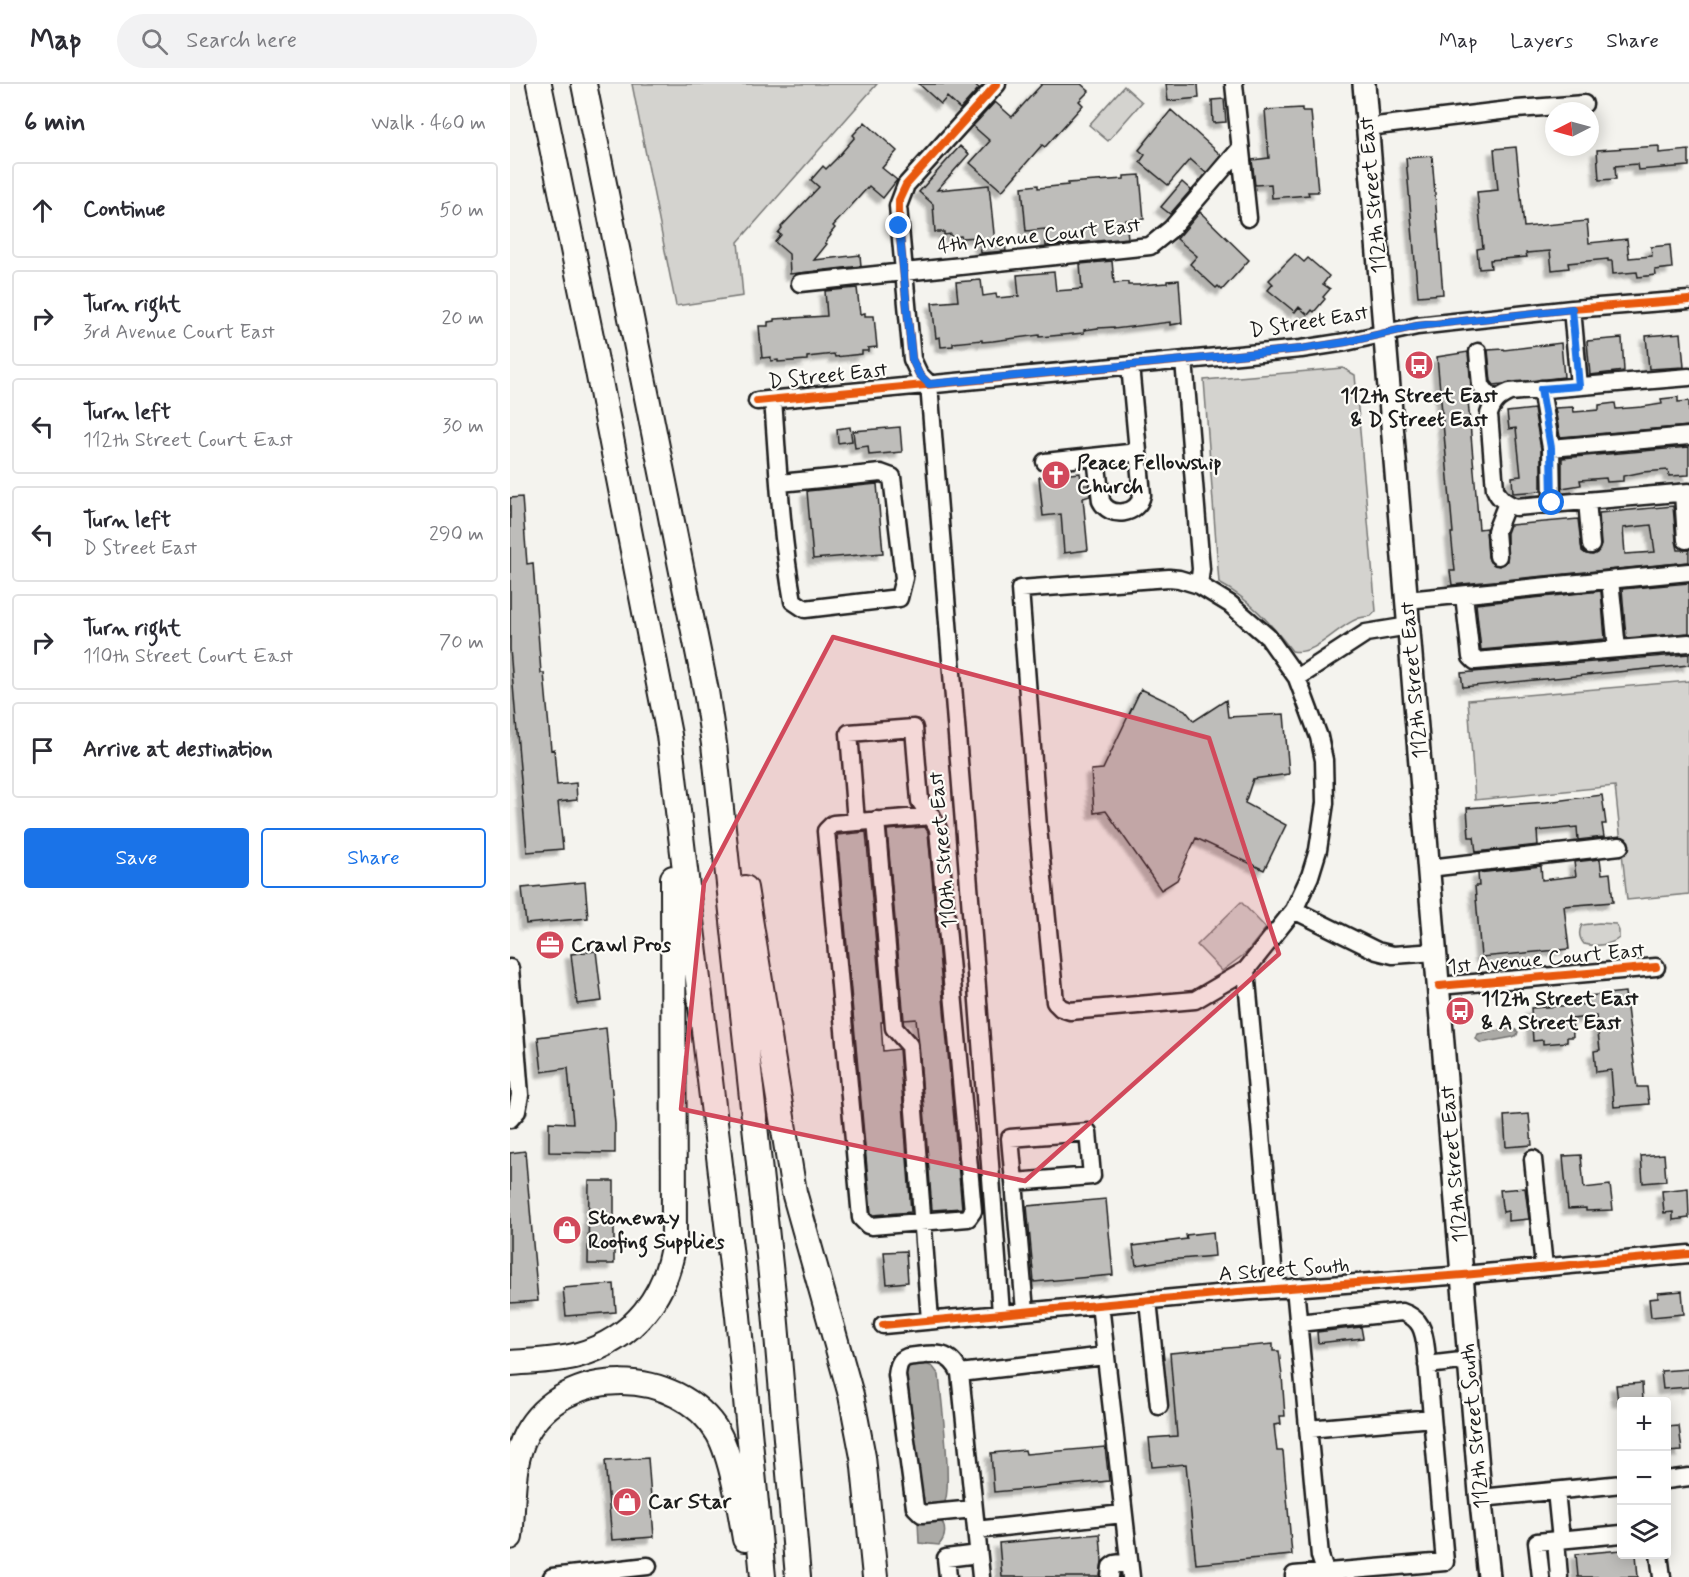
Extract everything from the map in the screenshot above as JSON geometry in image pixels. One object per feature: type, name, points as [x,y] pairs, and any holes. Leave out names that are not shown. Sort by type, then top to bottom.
[{"type":"highway","points":[[539,84],[669,735],[738,1316],[763,1577]]},
{"type":"highway","points":[[584,84],[736,833],[794,1192],[851,1395],[862,1457],[875,1577]]},
{"type":"highway","points":[[706,691],[714,744],[773,1300],[798,1577]]},
{"type":"highway","points":[[510,1363],[576,1356],[613,1340],[653,1303],[663,1286],[669,1269],[674,1239],[673,854],[669,735]]},
{"type":"highway","points":[[510,1537],[512,1486],[518,1456],[526,1434],[537,1418],[565,1396],[587,1387],[621,1381],[648,1384],[681,1398],[705,1417],[718,1433],[726,1452],[733,1480],[751,1577]]},
{"type":"main road","name":"112th Street East","points":[[1364,84],[1463,1275]]},
{"type":"main road","name":"112th Street South","points":[[1463,1275],[1489,1577]]},
{"type":"street","points":[[929,384],[919,374],[912,359],[898,206],[906,185],[997,84]]},
{"type":"street","points":[[1234,84],[1248,218]]},
{"type":"street","points":[[1368,127],[1545,107]]},
{"type":"street","name":"4th Avenue Court East","points":[[800,284],[1150,246],[1171,229],[1240,149]]},
{"type":"street","name":"D Street East","points":[[780,483],[765,400],[1301,349],[1417,326],[1572,309],[1689,300]]},
{"type":"street","points":[[1572,309],[1579,386]]},
{"type":"street","points":[[1478,352],[1481,385],[1494,402]]},
{"type":"street","points":[[1184,360],[1201,569],[1199,585]]},
{"type":"street","points":[[1096,457],[1101,501],[1104,507],[1115,513],[1132,510],[1141,500],[1130,365]]},
{"type":"street","points":[[1686,540],[1686,492],[1516,507],[1507,503],[1497,494],[1494,481],[1489,414],[1494,402],[1510,392],[1689,377]]},
{"type":"street","name":"110th Street East","points":[[929,384],[1001,1313]]},
{"type":"street","points":[[1541,389],[1551,448],[1552,503]]},
{"type":"street","points":[[1551,448],[1689,436]]},
{"type":"street","points":[[1044,462],[1138,452]]},
{"type":"street","points":[[881,473],[892,477],[904,578],[899,598],[805,609],[793,601],[786,562],[780,483],[881,473]]},
{"type":"street","points":[[1587,501],[1591,545]]},
{"type":"street","points":[[1498,556],[1496,531],[1507,503]]},
{"type":"street","points":[[1407,600],[1689,572]]},
{"type":"street","points":[[1169,578],[1199,585],[1230,604],[1268,638],[1297,678],[1324,760],[1326,790],[1318,850],[1310,876],[1294,910],[1245,970],[1195,1000],[1080,1011],[1060,1008],[1055,1002],[1038,826],[1020,589],[1169,578]]},
{"type":"street","points":[[1610,580],[1617,649]]},
{"type":"street","points":[[1464,595],[1471,657],[1475,661],[1689,643]]},
{"type":"street","points":[[1297,678],[1366,633],[1409,626]]},
{"type":"street","points":[[856,822],[849,733],[914,728],[920,801],[932,816],[938,829],[974,1211],[968,1218],[872,1226],[861,1218],[826,831],[833,824],[932,816]]},
{"type":"street","points":[[876,820],[894,1028],[909,1045],[930,1320]]},
{"type":"street","points":[[1429,868],[1620,846]]},
{"type":"street","points":[[1294,910],[1377,951],[1393,955],[1436,952]]},
{"type":"street","name":"1st Avenue Court East","points":[[1439,986],[1656,967]]},
{"type":"street","points":[[510,968],[520,1095],[517,1111],[510,1119]]},
{"type":"street","points":[[1245,970],[1275,1289]]},
{"type":"street","points":[[1014,1182],[1092,1176],[1088,1132],[1010,1138],[1025,1311]]},
{"type":"street","points":[[1533,1159],[1544,1268]]},
{"type":"street","name":"A Street South","points":[[883,1325],[1100,1304],[1463,1275],[1689,1254]]},
{"type":"street","points":[[1295,1287],[1320,1556],[1327,1575]]},
{"type":"street","points":[[1148,1300],[1159,1406]]},
{"type":"street","points":[[1100,1304],[1130,1570],[1115,1564],[1111,1567],[1110,1577]]},
{"type":"street","points":[[1294,1577],[1294,1575],[1327,1575],[1445,1562],[1427,1365],[1423,1329],[1420,1324],[1402,1312],[1298,1323]]},
{"type":"street","points":[[974,1509],[922,1514],[915,1507],[897,1375],[898,1366],[907,1356],[942,1354],[955,1363],[960,1373],[974,1509],[978,1554],[981,1577]]},
{"type":"street","points":[[960,1373],[1106,1356]]},
{"type":"street","points":[[1427,1365],[1470,1360]]},
{"type":"street","points":[[1308,1429],[1432,1418]]},
{"type":"street","points":[[1671,1479],[1689,1477]]},
{"type":"street","points":[[1481,1498],[1617,1485]]},
{"type":"street","points":[[1556,1491],[1559,1577]]},
{"type":"street","points":[[976,1530],[1123,1514]]},
{"type":"street","points":[[1541,1577],[1537,1542],[1617,1534]]},
{"type":"street","points":[[948,1577],[946,1558],[978,1554]]},
{"type":"street","points":[[1660,1559],[1662,1577]]},
{"type":"street","points":[[552,1577],[648,1566]]},
{"type":"highlighted area","points":[[833,637],[1209,738],[1279,954],[1025,1181],[681,1109],[704,883]]},
{"type":"shaded area","points":[[632,84],[877,84],[738,242],[743,296],[676,306]]},
{"type":"shaded area","points":[[1124,86],[1142,102],[1108,141],[1089,125]]},
{"type":"shaded area","points":[[1343,368],[1355,375],[1376,611],[1371,616],[1349,623],[1318,645],[1301,651],[1292,651],[1250,604],[1219,583],[1204,380]]},
{"type":"shaded area","points":[[1689,681],[1689,894],[1627,900],[1615,786],[1475,800],[1468,700]]},
{"type":"shaded area","points":[[1241,902],[1266,928],[1246,953],[1222,971],[1197,945]]},
{"type":"shaded area","points":[[1616,924],[1619,938],[1602,945],[1584,944],[1580,935],[1582,925]]},
{"type":"shaded area","points":[[1513,1028],[1518,1032],[1513,1037],[1481,1043],[1476,1039],[1478,1034]]},
{"type":"shaded area","points":[[923,1363],[933,1367],[939,1375],[947,1463],[944,1504],[923,1505],[922,1502],[905,1371],[913,1364]]},
{"type":"shaded area","points":[[939,1518],[945,1532],[939,1545],[919,1543],[918,1521]]},
{"type":"building","points":[[919,84],[974,84],[979,88],[960,109],[947,97],[941,104]]},
{"type":"building","points":[[1042,84],[1081,84],[1089,91],[1079,101],[1083,105],[1045,147],[1042,145],[1002,191],[970,163],[990,141],[973,126],[995,102],[1012,117]]},
{"type":"building","points":[[1166,84],[1198,84],[1199,98],[1168,101]]},
{"type":"building","points":[[1224,99],[1226,122],[1213,123],[1212,100]]},
{"type":"building","points":[[1302,108],[1302,111],[1311,111],[1318,192],[1308,192],[1309,195],[1272,198],[1271,184],[1255,185],[1252,160],[1269,158],[1265,110]]},
{"type":"building","points":[[1171,110],[1221,155],[1206,173],[1190,159],[1168,185],[1140,162],[1145,155],[1139,150]]},
{"type":"building","points":[[865,122],[897,151],[882,168],[897,180],[883,198],[869,186],[833,226],[835,228],[825,243],[827,244],[814,260],[860,255],[861,266],[790,274],[789,254],[775,242],[781,235],[778,233],[819,187],[811,180],[823,166],[826,169],[836,159]]},
{"type":"building","points":[[960,146],[969,154],[937,190],[989,185],[995,243],[1005,242],[1006,251],[981,253],[979,237],[951,237],[951,234],[944,235],[944,232],[935,232],[933,204],[919,192]]},
{"type":"building","points":[[1659,146],[1659,153],[1689,150],[1689,166],[1638,170],[1637,164],[1615,166],[1616,179],[1599,180],[1599,150]]},
{"type":"building","points":[[1516,147],[1524,227],[1587,221],[1589,243],[1627,239],[1629,258],[1652,256],[1651,247],[1670,245],[1672,268],[1655,270],[1656,275],[1638,277],[1637,272],[1613,274],[1612,261],[1608,259],[1568,263],[1569,268],[1552,270],[1550,251],[1526,253],[1527,257],[1490,260],[1491,268],[1479,269],[1477,249],[1483,248],[1477,192],[1498,190],[1494,149]]},
{"type":"building","points":[[1432,156],[1443,294],[1418,296],[1406,158]]},
{"type":"building","points":[[1140,175],[1144,219],[1126,220],[1128,238],[1046,246],[1045,229],[1026,231],[1022,187],[1068,185],[1068,183],[1124,179],[1124,176]]},
{"type":"building","points":[[1182,182],[1191,190],[1170,214],[1161,207]]},
{"type":"building","points":[[1200,212],[1249,260],[1222,290],[1218,286],[1216,288],[1190,264],[1197,256],[1177,239]]},
{"type":"building","points":[[1295,254],[1304,262],[1308,258],[1329,276],[1323,284],[1330,289],[1323,297],[1325,299],[1314,312],[1312,310],[1308,315],[1299,307],[1295,312],[1268,290],[1273,284],[1269,280]]},
{"type":"building","points":[[1112,261],[1114,283],[1128,282],[1128,285],[1138,285],[1179,280],[1182,323],[1170,325],[1170,322],[1114,329],[1114,327],[1098,328],[1084,330],[1084,333],[1039,337],[1039,335],[982,342],[982,340],[953,343],[953,346],[941,347],[940,337],[936,338],[932,303],[958,301],[956,282],[981,280],[983,296],[996,294],[997,298],[1019,296],[1017,275],[1054,272],[1056,291],[1082,289],[1080,264]]},
{"type":"building","points":[[857,288],[860,314],[874,316],[877,347],[868,348],[868,351],[862,351],[862,354],[835,357],[834,354],[807,357],[807,360],[778,362],[778,360],[771,361],[771,357],[762,358],[759,326],[768,326],[768,322],[774,319],[827,316],[825,291]]},
{"type":"building","points":[[1681,333],[1684,367],[1649,369],[1646,336]]},
{"type":"building","points":[[1622,338],[1624,371],[1590,375],[1587,341]]},
{"type":"building","points":[[1561,343],[1564,377],[1494,385],[1491,381],[1488,350]]},
{"type":"building","points":[[1468,352],[1471,387],[1467,388],[1479,529],[1486,528],[1490,562],[1499,566],[1507,561],[1507,533],[1510,525],[1578,519],[1582,551],[1593,555],[1597,553],[1601,545],[1599,513],[1673,506],[1678,550],[1689,550],[1689,562],[1452,585],[1450,571],[1455,571],[1451,533],[1453,533],[1437,357]],"holes":[[[1651,525],[1655,552],[1625,554],[1623,528]]]},
{"type":"building","points":[[1678,397],[1678,402],[1689,401],[1689,426],[1560,437],[1555,408],[1573,407],[1574,412],[1599,410],[1599,405],[1615,403],[1616,409],[1642,407],[1662,404],[1661,399]]},
{"type":"building","points":[[1534,409],[1541,449],[1541,491],[1513,493],[1512,477],[1521,476],[1516,428],[1509,429],[1507,412]]},
{"type":"building","points":[[850,427],[852,441],[838,443],[837,429]]},
{"type":"building","points":[[900,427],[902,452],[869,455],[868,446],[855,448],[853,431]]},
{"type":"building","points":[[1689,447],[1689,475],[1669,476],[1668,470],[1643,472],[1623,476],[1623,481],[1607,482],[1606,478],[1580,480],[1581,485],[1562,488],[1562,458]]},
{"type":"building","points":[[1080,473],[1082,485],[1089,485],[1090,496],[1083,498],[1088,550],[1064,553],[1061,514],[1043,516],[1039,477]]},
{"type":"building","points":[[877,484],[883,553],[813,559],[807,491]]},
{"type":"building","points":[[522,497],[527,564],[533,563],[541,673],[544,673],[551,750],[554,749],[557,785],[576,783],[577,800],[558,802],[563,849],[527,852],[510,649],[510,498]]},
{"type":"building","points":[[1689,583],[1689,633],[1626,638],[1622,589]]},
{"type":"building","points":[[1601,591],[1605,639],[1481,650],[1476,604]]},
{"type":"building","points":[[1689,654],[1689,665],[1463,687],[1461,673]]},
{"type":"building","points":[[1141,689],[1185,710],[1194,721],[1226,700],[1228,717],[1284,714],[1289,774],[1253,779],[1245,803],[1286,825],[1264,870],[1196,838],[1177,880],[1161,890],[1106,811],[1094,813],[1091,770],[1103,769]]},
{"type":"building","points":[[1602,795],[1606,824],[1602,824],[1604,837],[1578,840],[1577,827],[1537,831],[1538,845],[1476,852],[1474,837],[1469,837],[1467,808]]},
{"type":"building","points":[[925,827],[928,832],[962,1208],[932,1210],[919,1044],[916,1019],[904,1020],[887,830]]},
{"type":"building","points":[[866,832],[883,1022],[881,1022],[883,1051],[899,1049],[911,1212],[873,1215],[871,1213],[837,835]]},
{"type":"building","points":[[1600,859],[1602,874],[1610,873],[1613,902],[1564,906],[1569,949],[1481,957],[1475,886],[1479,886],[1478,873],[1541,866],[1542,880],[1576,876],[1574,862]]},
{"type":"building","points":[[585,882],[588,918],[526,924],[522,888]]},
{"type":"building","points":[[596,951],[602,1001],[577,1004],[571,954]]},
{"type":"building","points":[[1625,992],[1637,1087],[1647,1087],[1649,1104],[1614,1107],[1611,1070],[1596,1072],[1594,1051],[1600,1050],[1596,1016],[1572,1019],[1573,1037],[1567,1037],[1567,1042],[1543,1044],[1543,1040],[1533,1041],[1531,1008],[1589,1004],[1588,996]]},
{"type":"building","points":[[606,1028],[615,1124],[615,1153],[549,1152],[549,1122],[573,1123],[568,1068],[542,1072],[538,1037]]},
{"type":"building","points":[[1529,1114],[1532,1145],[1506,1147],[1504,1116]]},
{"type":"building","points":[[525,1151],[538,1301],[510,1303],[510,1153]]},
{"type":"building","points":[[1664,1154],[1666,1181],[1643,1183],[1641,1156]]},
{"type":"building","points":[[1581,1155],[1584,1188],[1610,1185],[1613,1210],[1568,1209],[1563,1156]]},
{"type":"building","points":[[589,1181],[614,1181],[614,1264],[588,1264]]},
{"type":"building","points":[[1525,1188],[1529,1219],[1508,1221],[1508,1211],[1503,1212],[1500,1190]]},
{"type":"building","points":[[1688,1188],[1689,1218],[1673,1220],[1673,1212],[1664,1213],[1662,1191]]},
{"type":"building","points":[[1106,1199],[1113,1275],[1034,1282],[1027,1206]]},
{"type":"building","points":[[1213,1232],[1215,1256],[1136,1265],[1133,1246],[1187,1239],[1186,1235]]},
{"type":"building","points":[[906,1251],[908,1282],[887,1284],[884,1252]]},
{"type":"building","points":[[614,1284],[616,1312],[566,1316],[563,1288]]},
{"type":"building","points":[[1682,1291],[1684,1314],[1651,1317],[1649,1299],[1658,1298],[1658,1293]]},
{"type":"building","points":[[1361,1327],[1363,1338],[1318,1343],[1317,1332]]},
{"type":"building","points":[[1273,1344],[1273,1351],[1279,1351],[1285,1416],[1280,1416],[1281,1424],[1274,1425],[1277,1451],[1283,1451],[1292,1555],[1196,1564],[1186,1464],[1152,1467],[1149,1438],[1177,1436],[1170,1353]]},
{"type":"building","points":[[1689,1369],[1689,1387],[1663,1389],[1661,1371]]},
{"type":"building","points":[[1642,1383],[1643,1397],[1618,1397],[1616,1385]]},
{"type":"building","points":[[1679,1426],[1682,1451],[1671,1452],[1671,1427]]},
{"type":"building","points":[[1105,1447],[1109,1481],[994,1492],[991,1453],[1025,1450],[1026,1454]]},
{"type":"building","points":[[648,1458],[654,1537],[612,1540],[605,1461]]},
{"type":"building","points":[[1100,1534],[1102,1561],[1100,1577],[1002,1577],[999,1543]]},
{"type":"building","points":[[1617,1550],[1617,1559],[1636,1559],[1638,1577],[1578,1577],[1576,1554]]},
{"type":"cycle path","points":[[929,384],[919,374],[912,359],[899,226],[899,200],[906,185],[997,84]]},
{"type":"cycle path","points":[[757,401],[1301,349],[1346,342],[1417,326],[1572,309],[1689,300]]},
{"type":"cycle path","points":[[1439,986],[1656,967]]},
{"type":"cycle path","points":[[883,1325],[1689,1254]]},
{"type":"place","name":"112th Street East & D Street East","points":[[1419,365]]},
{"type":"place","name":"Peace Fellowship Church","points":[[1056,475]]},
{"type":"place","name":"Crawl Pros","points":[[550,945]]},
{"type":"place","name":"112th Street East & A Street East","points":[[1460,1011]]},
{"type":"place","name":"Stoneway Roofing Supplies","points":[[567,1230]]},
{"type":"place","name":"Car Star","points":[[627,1502]]},
{"type":"route","points":[[899,226],[912,359],[919,374],[929,384],[1301,349],[1346,342],[1417,326],[1572,309],[1579,386],[1541,389],[1551,448],[1552,503]]}]
